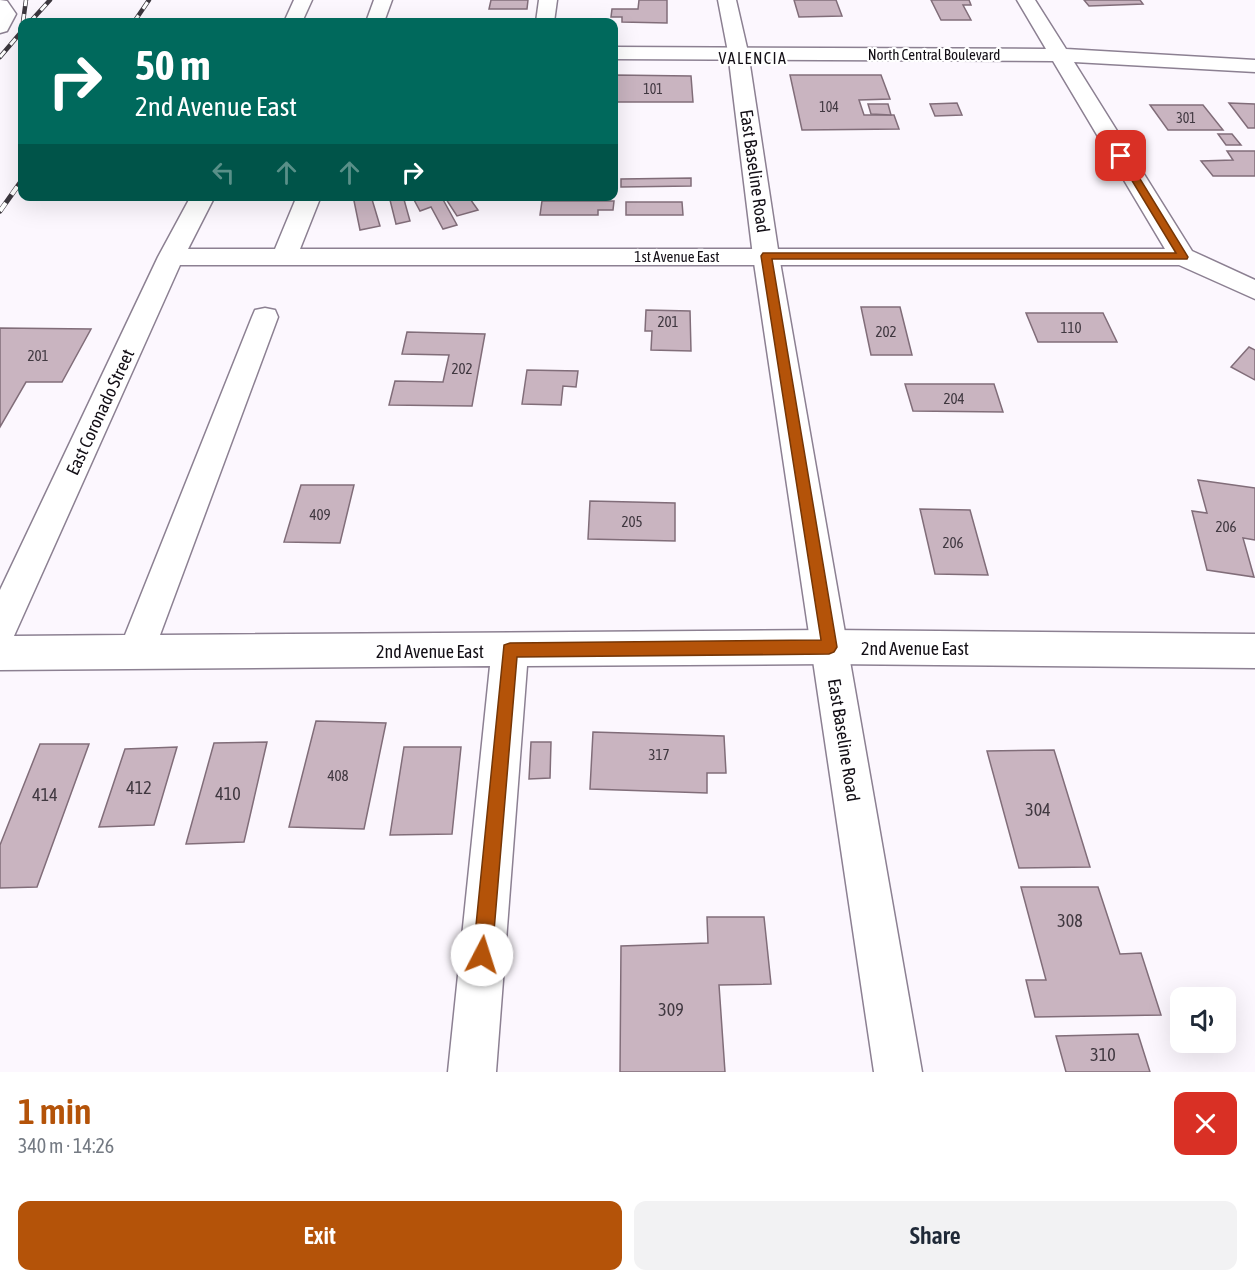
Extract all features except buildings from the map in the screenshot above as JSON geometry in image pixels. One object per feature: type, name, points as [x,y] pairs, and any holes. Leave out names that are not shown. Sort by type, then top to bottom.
[{"type":"street","points":[[295,18],[303,0]]},
{"type":"street","points":[[376,18],[383,0]]},
{"type":"street","points":[[546,18],[548,0]]},
{"type":"street","name":"East Baseline Road","points":[[727,0],[738,52],[766,256],[898,1072]]},
{"type":"street","points":[[1026,0],[1183,257],[1255,290]]},
{"type":"street","points":[[0,5],[7,14],[0,27]]},
{"type":"street","name":"North Central Boulevard","points":[[618,53],[1060,55],[1255,66]]},
{"type":"street","name":"East Coronado Street","points":[[0,628],[171,256],[200,201]]},
{"type":"street","points":[[285,256],[307,201]]},
{"type":"street","name":"1st Avenue East","points":[[171,256],[1183,257]]},
{"type":"street","points":[[136,652],[265,317]]},
{"type":"street","name":"2nd Avenue East","points":[[0,653],[829,647],[1255,651]]},
{"type":"street","points":[[472,1072],[510,650]]},
{"type":"railway","points":[[24,18],[26,0]]},
{"type":"railway","points":[[34,18],[50,0]]},
{"type":"railway","points":[[137,18],[149,0]]},
{"type":"railway","points":[[0,57],[18,36]]},
{"type":"railway","points":[[0,211],[18,186]]},
{"type":"district","name":"VALENCIA","points":[[753,58]]},
{"type":"route","points":[[482,955],[510,650],[829,647],[766,256],[1183,257],[1121,156]]}]
